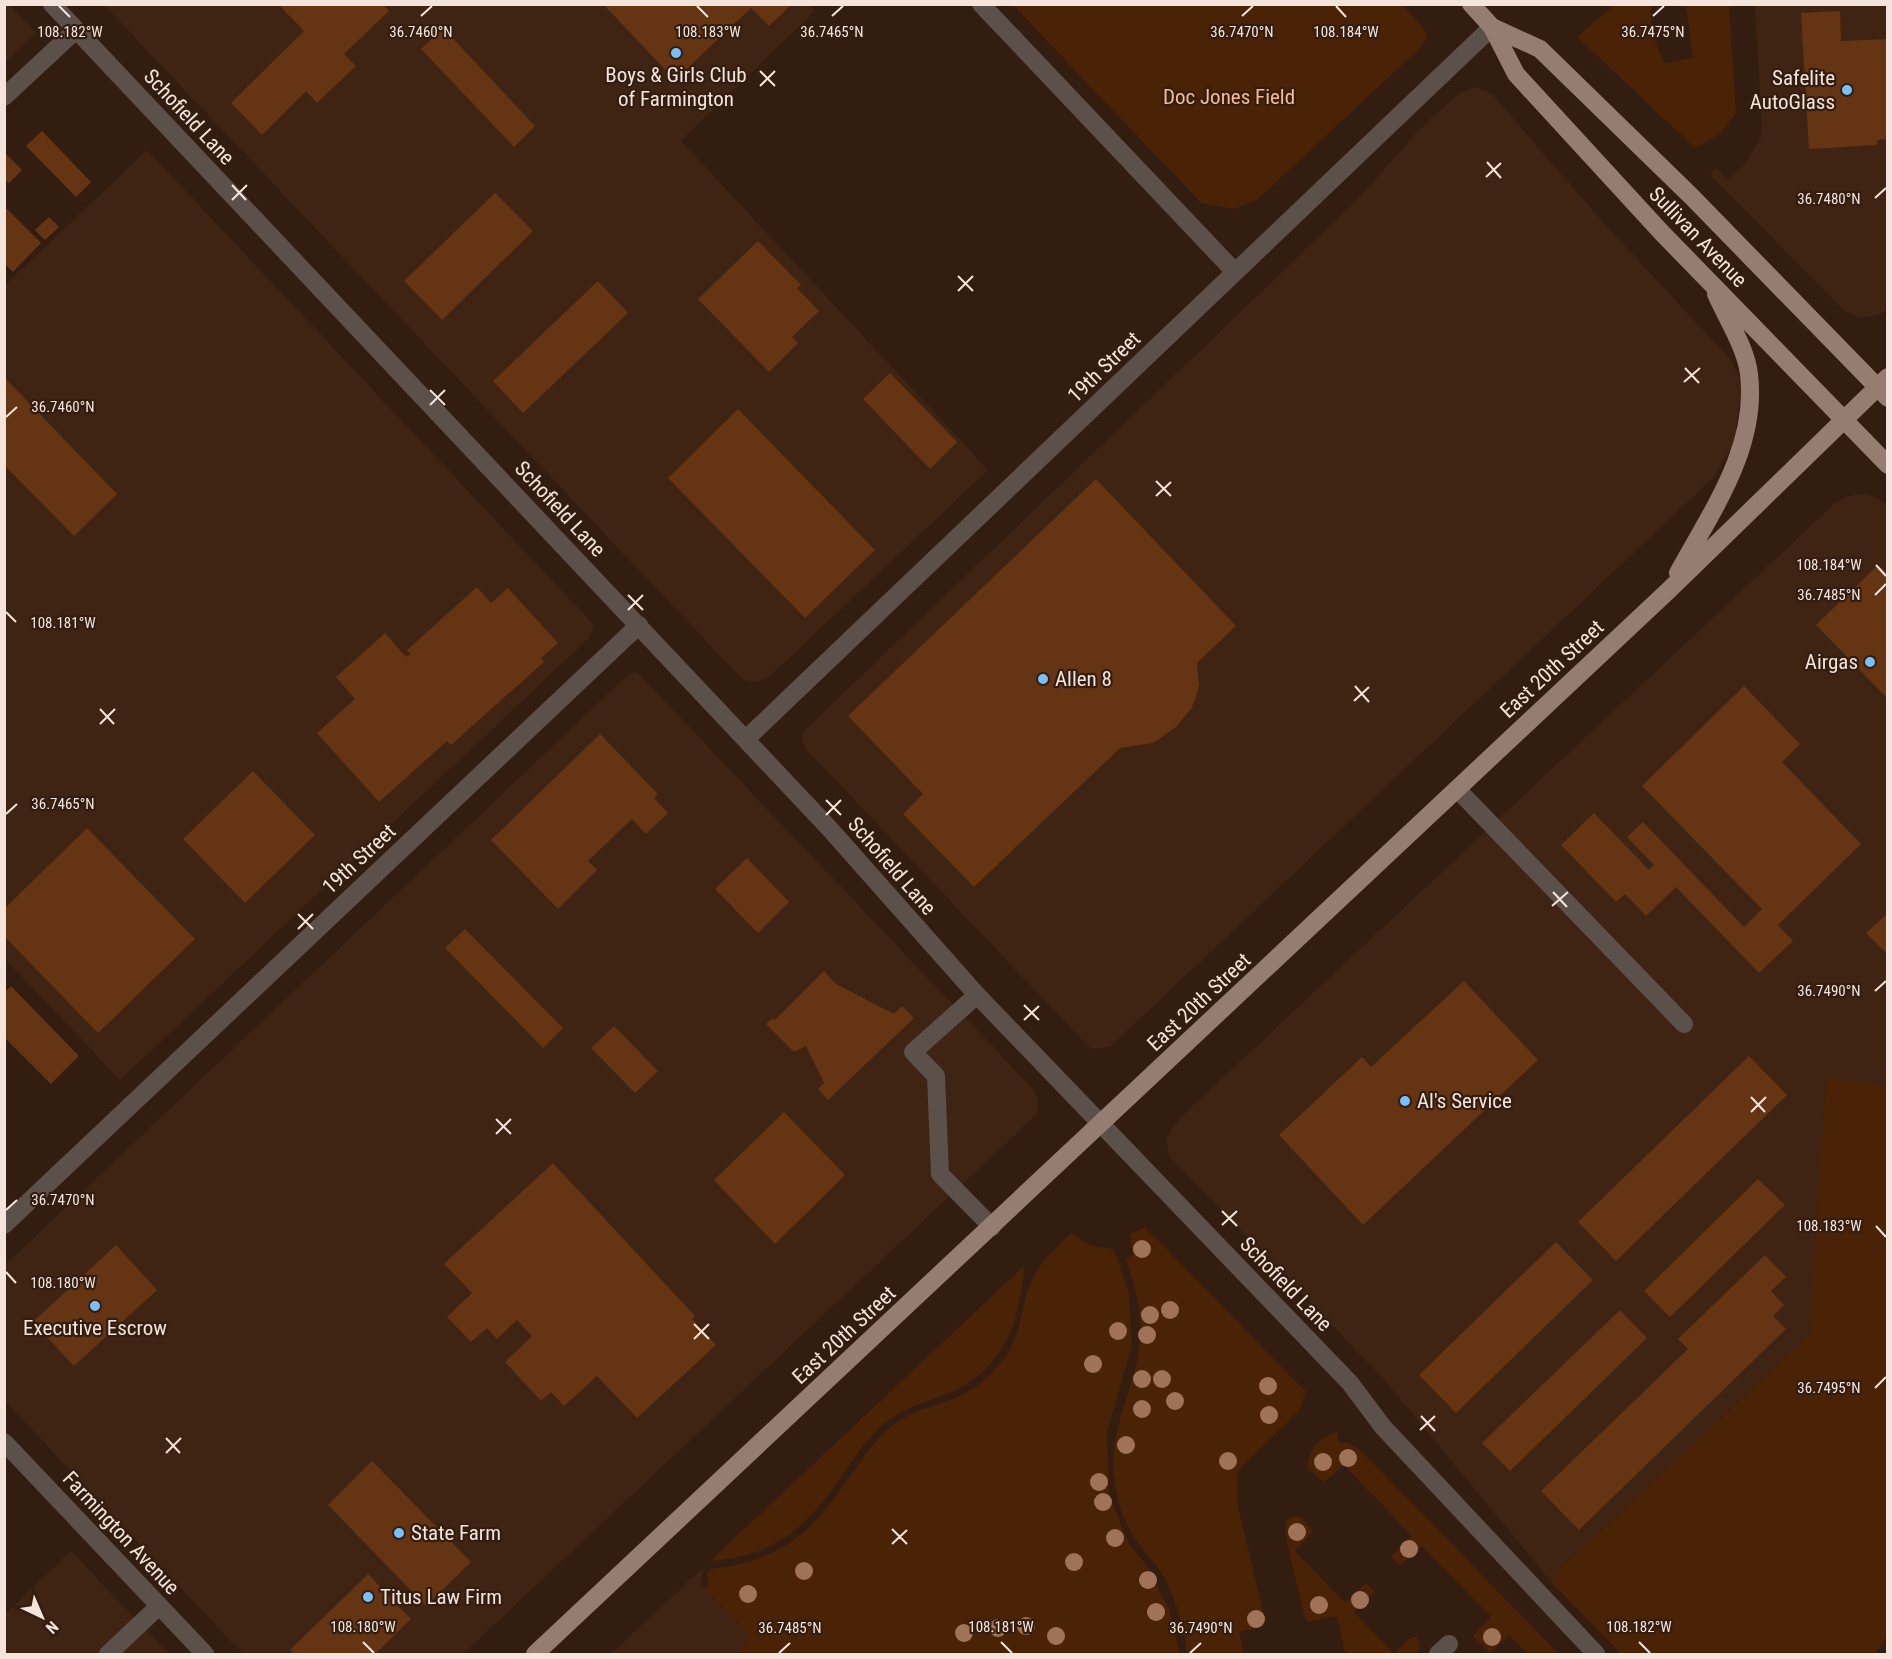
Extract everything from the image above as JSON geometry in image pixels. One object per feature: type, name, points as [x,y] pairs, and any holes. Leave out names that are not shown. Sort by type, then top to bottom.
[{"type":"main road","name":"Sullivan Avenue","points":[[1471,4],[1492,27],[1516,74],[1710,282],[1887,465]]},
{"type":"main road","name":"Sullivan Avenue","points":[[1492,27],[1540,49],[1884,388]]},
{"type":"main road","points":[[1669,590],[1728,482],[1742,453],[1747,429],[1749,374],[1710,282]]},
{"type":"main road","name":"East 20th Street","points":[[535,1654],[1669,590],[1844,420],[1884,388]]},
{"type":"street","name":"Schofield Lane","points":[[52,4],[829,828],[976,995],[1350,1383],[1383,1427],[1596,1654]]},
{"type":"street","points":[[981,4],[1235,272]]},
{"type":"street","name":"19th Street","points":[[746,739],[1492,27]]},
{"type":"street","points":[[4,97],[76,30]]},
{"type":"street","name":"19th Street","points":[[4,1225],[639,625]]},
{"type":"street","points":[[1457,789],[1684,1024]]},
{"type":"street","points":[[976,995],[914,1052],[936,1076],[940,1174],[992,1227]]},
{"type":"street","name":"Farmington Avenue","points":[[4,1442],[205,1654]]},
{"type":"street","points":[[108,1654],[159,1606]]},
{"type":"shaded area","points":[[5,4],[9,5],[36,33],[5,62]]},
{"type":"shaded area","points":[[104,5],[809,5],[815,11],[681,141],[988,470],[768,678],[756,682],[743,680]]},
{"type":"shaded area","points":[[1755,5],[1887,5],[1887,310],[1878,315],[1860,318],[1846,312],[1710,175],[1716,168],[1728,180],[1743,166],[1760,140],[1762,128]]},
{"type":"shaded area","points":[[1476,87],[1492,94],[1609,229],[1731,360],[1741,381],[1741,396],[1733,445],[1714,477],[1110,1047],[1091,1049],[805,748],[801,739],[803,732],[1356,201],[1420,129],[1459,93]]},
{"type":"shaded area","points":[[147,150],[594,625],[590,637],[120,1080],[5,959],[5,285]]},
{"type":"shaded area","points":[[1864,494],[1877,498],[1887,505],[1887,1086],[1826,1079],[1809,1335],[1558,1570],[1554,1585],[1382,1377],[1169,1156],[1166,1138],[1180,1118],[1833,505],[1848,496]]},
{"type":"shaded area","points":[[637,672],[1034,1090],[1038,1100],[1037,1114],[463,1654],[243,1654],[5,1401],[5,1265],[630,673]]},
{"type":"shaded area","points":[[71,1551],[169,1654],[5,1654],[5,1614]]},
{"type":"shaded area","points":[[703,1568],[701,1584],[749,1635],[738,1654],[611,1654]]},
{"type":"green space","points":[[1615,4],[1651,5],[1652,34],[1664,63],[1693,58],[1686,5],[1729,5],[1736,113],[1720,134],[1695,148],[1577,37]]},
{"type":"green space","name":"Doc Jones Field","points":[[1013,5],[1402,5],[1424,29],[1427,38],[1419,49],[1258,199],[1234,209],[1201,203]]},
{"type":"green space","points":[[1826,1078],[1887,1086],[1887,1637],[1874,1654],[1621,1654],[1554,1585],[1558,1570],[1809,1335]]},
{"type":"green space","points":[[1145,1227],[1306,1392],[1299,1411],[1244,1464],[1237,1474],[1237,1502],[1265,1620],[1261,1627],[1239,1632],[1244,1654],[1187,1654],[1180,1617],[1170,1590],[1159,1570],[1131,1533],[1116,1493],[1113,1462],[1116,1435],[1135,1370],[1140,1341],[1140,1314],[1126,1259],[1133,1255],[1130,1234]]},
{"type":"green space","points":[[1071,1233],[1091,1246],[1114,1249],[1129,1294],[1132,1345],[1107,1433],[1109,1494],[1129,1544],[1147,1566],[1169,1609],[1180,1654],[738,1654],[749,1635],[705,1589],[709,1585],[707,1573],[711,1569],[754,1560],[788,1544],[817,1519],[872,1446],[893,1425],[918,1411],[963,1394],[989,1376],[1013,1342],[1027,1292],[1039,1268]]},
{"type":"green space","points":[[1023,1267],[1022,1289],[1014,1324],[995,1358],[986,1368],[966,1385],[907,1409],[889,1419],[864,1445],[813,1513],[785,1537],[752,1554],[710,1561]]},
{"type":"green space","points":[[1337,1432],[1339,1443],[1349,1443],[1361,1451],[1559,1654],[1528,1654],[1509,1635],[1490,1653],[1473,1636],[1491,1617],[1422,1546],[1400,1566],[1391,1557],[1412,1536],[1344,1465],[1324,1482],[1308,1468],[1309,1456],[1316,1445],[1325,1437]]},
{"type":"green space","points":[[1293,1516],[1301,1517],[1313,1531],[1295,1551],[1345,1603],[1366,1583],[1375,1592],[1354,1612],[1394,1654],[1345,1654],[1337,1616],[1309,1622],[1305,1619],[1285,1534],[1286,1521]]},
{"type":"green space","points":[[1411,1637],[1417,1637],[1420,1646],[1417,1654],[1394,1654]]},
{"type":"building","points":[[278,4],[383,4],[389,11],[344,54],[356,66],[317,103],[306,91],[262,135],[231,103],[304,31]]},
{"type":"building","name":"Boys & Girls Club of Farmington","points":[[603,4],[792,4],[769,26],[751,8],[675,80]]},
{"type":"building","name":"Safelite AutoGlass","points":[[1840,11],[1841,41],[1888,39],[1888,139],[1877,140],[1877,145],[1809,149],[1801,13]]},
{"type":"building","points":[[443,28],[535,126],[514,147],[421,49]]},
{"type":"building","points":[[42,131],[91,182],[76,197],[26,146]]},
{"type":"building","points":[[4,152],[22,170],[9,183],[4,179]]},
{"type":"building","points":[[495,193],[533,231],[442,320],[404,281]]},
{"type":"building","points":[[4,206],[41,243],[13,272],[4,263]]},
{"type":"building","points":[[49,217],[59,227],[45,240],[35,230]]},
{"type":"building","points":[[758,241],[801,285],[797,288],[819,311],[792,337],[798,343],[769,372],[698,299]]},
{"type":"building","points":[[598,281],[628,313],[523,413],[493,381]]},
{"type":"building","points":[[890,373],[957,442],[930,469],[863,399]]},
{"type":"building","points":[[4,377],[117,494],[74,536],[4,465]]},
{"type":"building","points":[[738,409],[875,550],[805,618],[668,478]]},
{"type":"building","name":"Allen 8","points":[[1096,479],[1236,626],[1197,663],[1199,685],[1196,697],[1191,709],[1176,727],[1153,743],[1120,748],[974,887],[903,814],[923,794],[848,716]]},
{"type":"building","name":"Airgas","points":[[1878,565],[1888,574],[1888,699],[1816,625]]},
{"type":"building","points":[[477,587],[491,603],[508,588],[558,643],[541,658],[544,662],[451,745],[447,741],[379,802],[317,733],[355,699],[336,677],[385,633],[406,657],[410,654],[407,650]]},
{"type":"building","points":[[1744,686],[1800,744],[1782,762],[1861,844],[1778,925],[1793,941],[1759,973],[1676,887],[1646,916],[1625,894],[1616,902],[1561,845],[1594,813],[1649,870],[1654,865],[1627,837],[1643,822],[1744,927],[1762,909],[1642,786]]},
{"type":"building","points":[[600,734],[658,794],[654,798],[668,813],[646,834],[632,819],[588,861],[597,870],[558,909],[491,840]]},
{"type":"building","points":[[253,771],[315,835],[245,903],[183,839]]},
{"type":"building","points":[[87,828],[195,939],[98,1033],[4,936],[4,909]]},
{"type":"building","points":[[747,858],[789,902],[758,933],[715,889]]},
{"type":"building","points":[[1888,913],[1888,955],[1866,933]]},
{"type":"building","points":[[465,929],[563,1028],[543,1048],[445,948]]},
{"type":"building","points":[[824,971],[836,984],[894,1014],[902,1006],[914,1018],[828,1100],[818,1089],[824,1083],[806,1046],[794,1052],[766,1024],[773,1018],[775,1020]]},
{"type":"building","name":"Al's Service","points":[[1464,981],[1538,1060],[1363,1225],[1279,1135],[1362,1057],[1371,1067]]},
{"type":"building","points":[[11,986],[79,1056],[51,1084],[4,1037],[4,993]]},
{"type":"building","points":[[614,1026],[658,1071],[635,1093],[591,1048]]},
{"type":"building","points":[[1749,1056],[1787,1095],[1616,1261],[1578,1222]]},
{"type":"building","points":[[784,1112],[845,1175],[775,1244],[714,1180]]},
{"type":"building","points":[[553,1163],[695,1316],[692,1319],[716,1345],[637,1418],[597,1376],[564,1406],[551,1392],[541,1401],[505,1362],[532,1336],[517,1320],[497,1339],[487,1328],[471,1342],[447,1317],[472,1293],[444,1264]]},
{"type":"building","points":[[1758,1179],[1785,1205],[1670,1317],[1644,1291]]},
{"type":"building","points":[[1556,1242],[1593,1280],[1456,1413],[1419,1375]]},
{"type":"building","name":"Executive Escrow","points":[[116,1245],[157,1290],[74,1366],[33,1322]]},
{"type":"building","points":[[1765,1255],[1786,1277],[1771,1291],[1784,1305],[1773,1316],[1786,1329],[1579,1530],[1541,1491],[1688,1349],[1678,1339]]},
{"type":"building","points":[[1620,1310],[1647,1338],[1510,1471],[1482,1443]]},
{"type":"building","name":"State Farm","points":[[372,1461],[471,1562],[426,1606],[328,1505]]},
{"type":"building","name":"Titus Law Firm","points":[[368,1574],[411,1619],[375,1654],[295,1654],[290,1650]]},
{"type":"place","name":"Boys & Girls Club of Farmington","points":[[676,53]]},
{"type":"place","name":"Safelite AutoGlass","points":[[1847,90]]},
{"type":"place","name":"Airgas","points":[[1870,662]]},
{"type":"place","name":"Allen 8","points":[[1043,679]]},
{"type":"place","name":"Al's Service","points":[[1405,1101]]},
{"type":"place","name":"Executive Escrow","points":[[95,1306]]},
{"type":"place","name":"State Farm","points":[[399,1533]]},
{"type":"place","name":"Titus Law Firm","points":[[368,1597]]}]
